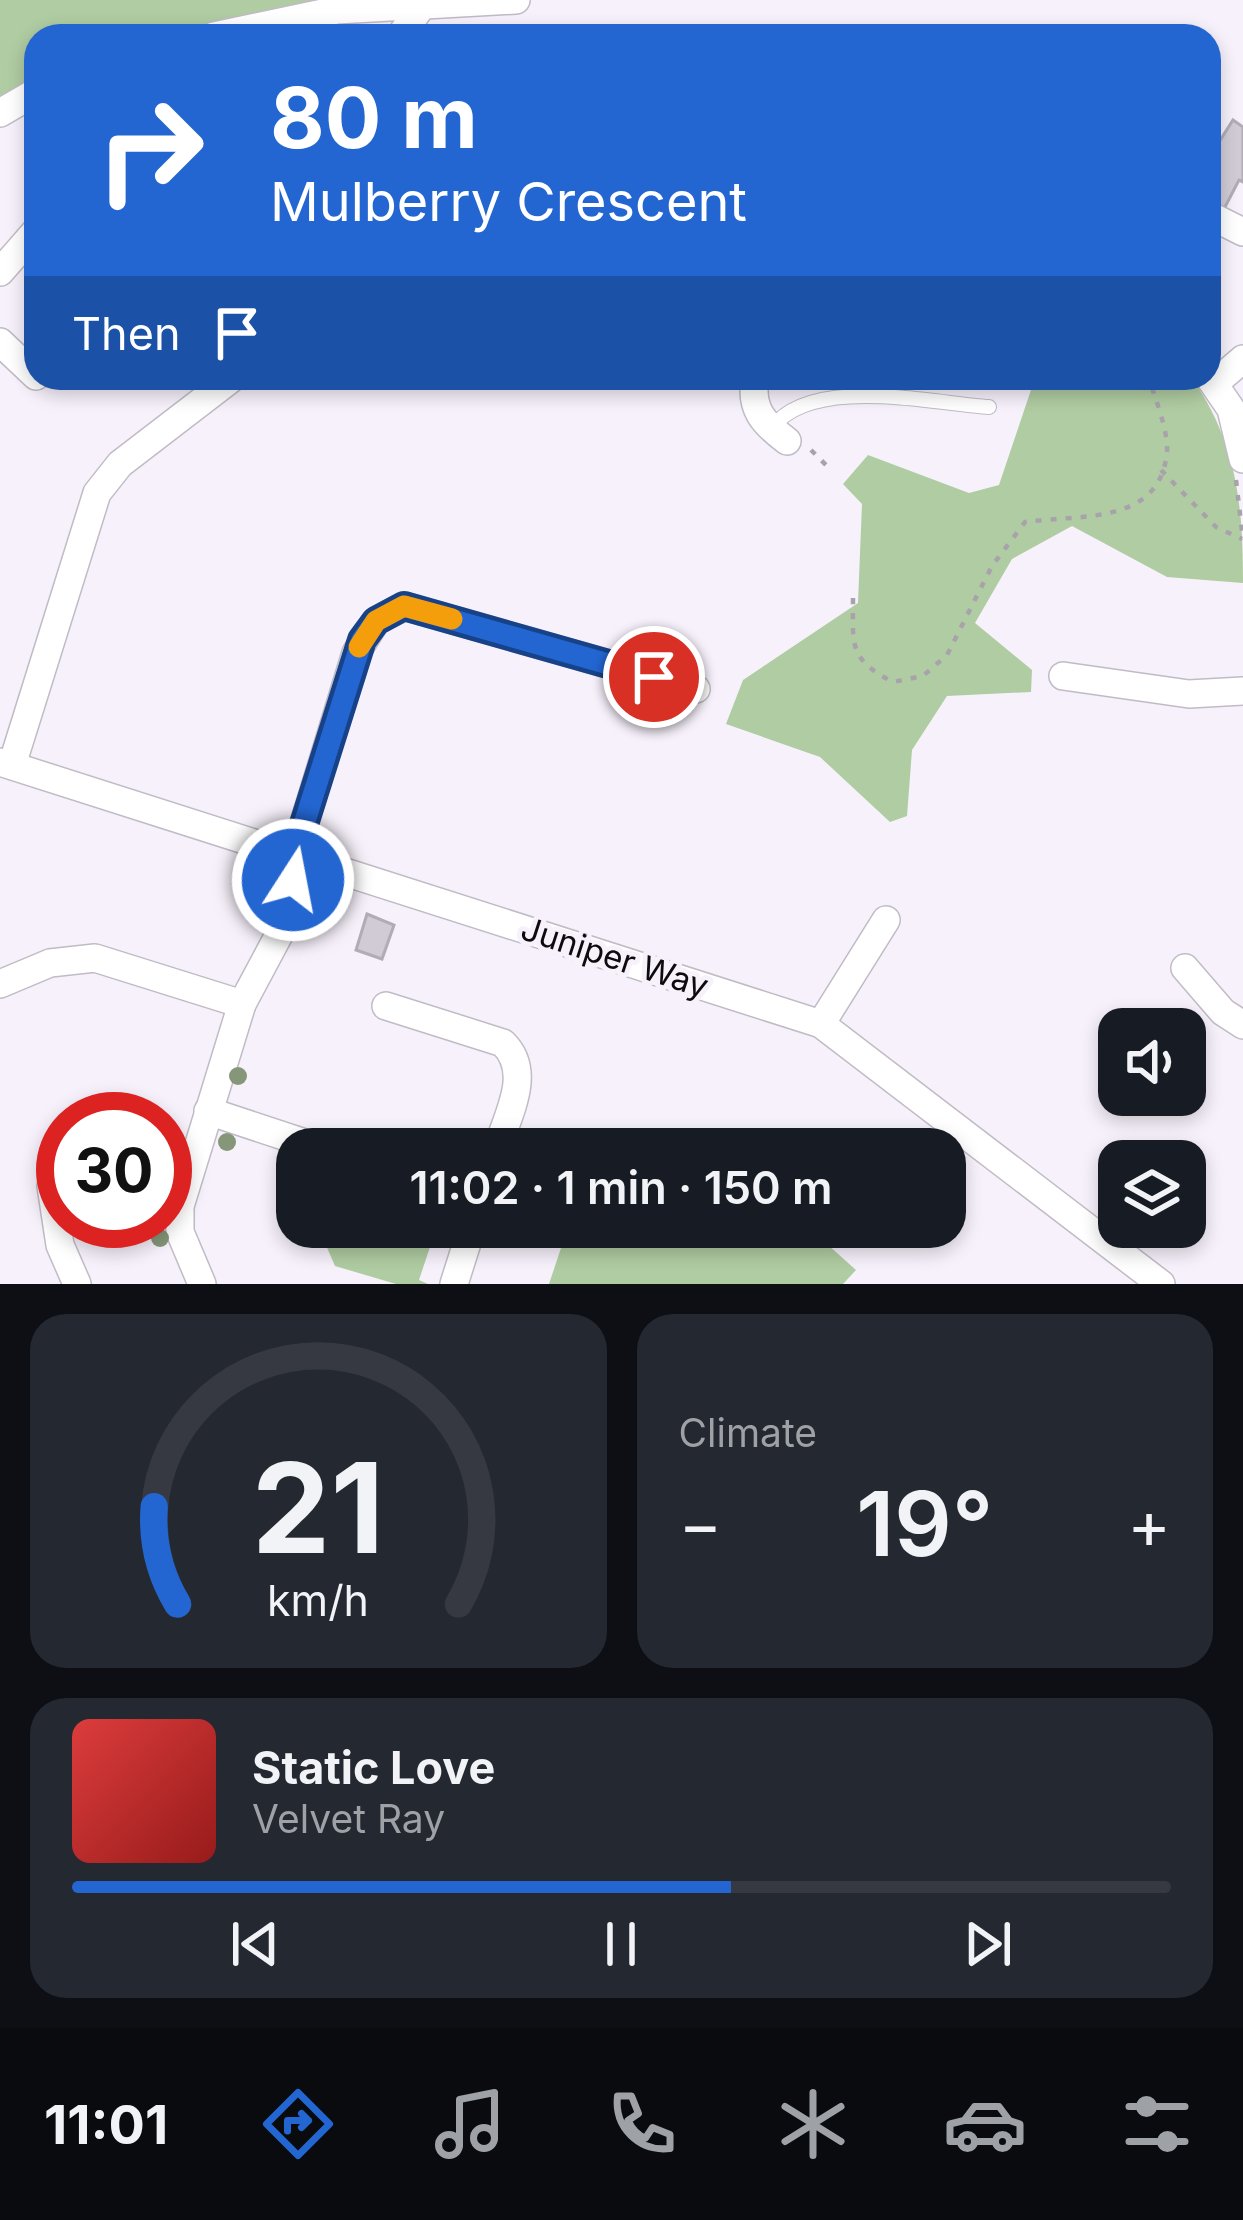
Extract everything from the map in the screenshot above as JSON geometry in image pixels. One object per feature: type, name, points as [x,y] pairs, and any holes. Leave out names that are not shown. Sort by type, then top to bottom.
[{"type":"street","points":[[271,24],[337,10],[516,0]]},
{"type":"street","points":[[0,272],[24,245]]},
{"type":"street","points":[[0,342],[24,364]]},
{"type":"street","points":[[6,764],[97,494],[129,456],[216,390]]},
{"type":"street","points":[[753,390],[752,400],[779,435]]},
{"type":"street","points":[[1219,390],[1231,409],[1243,459]]},
{"type":"street","points":[[202,1284],[184,1244],[179,1210],[242,1004],[281,931],[294,856],[356,653],[376,621],[404,606],[696,688]]},
{"type":"street","points":[[1063,676],[1190,694],[1243,691]]},
{"type":"street","name":"Juniper Way","points":[[6,764],[821,1024],[1161,1284]]},
{"type":"street","points":[[821,1024],[886,920]]},
{"type":"street","points":[[0,984],[50,964],[95,958],[242,1004]]},
{"type":"street","points":[[1185,968],[1222,1012],[1243,1025]]},
{"type":"street","points":[[386,1006],[503,1043],[513,1054],[520,1075],[504,1128]]},
{"type":"street","points":[[208,1111],[276,1133]]},
{"type":"street","points":[[61,1248],[76,1284]]},
{"type":"street","points":[[454,1284],[465,1248]]},
{"type":"lane","points":[[779,435],[783,414],[828,396],[989,407]]},
{"type":"path","points":[[853,598],[853,645],[864,667],[893,682],[923,676],[947,655],[992,566],[1025,522],[1119,513],[1151,494],[1167,450],[1152,390]]},
{"type":"path","points":[[1160,470],[1216,527],[1242,539]]},
{"type":"green space","points":[[0,0],[327,0],[220,24],[24,24],[24,85],[0,99]]},
{"type":"green space","points":[[1031,390],[1199,390],[1219,427],[1234,476],[1243,583],[1167,577],[1072,526],[1012,559],[975,623],[1032,670],[1031,692],[947,696],[912,750],[907,816],[890,822],[820,757],[726,724],[743,680],[858,603],[862,504],[843,484],[868,455],[969,493],[999,485]]},
{"type":"green space","points":[[327,1248],[430,1248],[419,1280],[428,1284],[396,1284],[335,1266]]},
{"type":"green space","points":[[561,1248],[831,1248],[856,1270],[843,1284],[549,1284]]},
{"type":"building","points":[[1233,120],[1243,127],[1243,182],[1239,180],[1224,209],[1221,207],[1221,139]]},
{"type":"building","points":[[367,914],[394,925],[382,959],[356,950]]},
{"type":"slow traffic","points":[[359,647],[376,621],[404,606],[452,619]]},
{"type":"route","points":[[293,880],[294,856],[356,653],[376,621],[393,610],[404,606],[654,677]]}]
